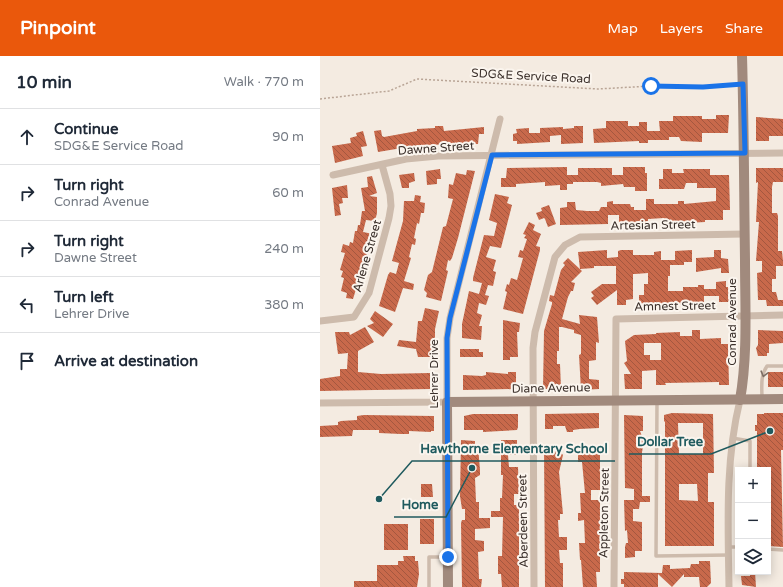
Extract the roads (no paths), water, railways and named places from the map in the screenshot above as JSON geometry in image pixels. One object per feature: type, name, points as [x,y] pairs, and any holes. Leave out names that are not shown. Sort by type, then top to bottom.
[{"type":"street","name":"Conrad Avenue","points":[[729,587],[729,464],[732,438],[745,375],[745,153],[742,56]]},
{"type":"street","name":"Lehrer Drive","points":[[448,587],[447,338],[450,318],[500,119]]},
{"type":"street","name":"Dawne Street","points":[[332,175],[382,164],[422,158],[492,155],[783,153]]},
{"type":"street","name":"Arlene Street","points":[[320,321],[354,317],[370,293],[391,206],[382,164]]},
{"type":"street","name":"Artesian Street","points":[[565,245],[580,237],[744,234]]},
{"type":"street","name":"Aberdeen Street","points":[[534,587],[532,401],[533,348],[535,332],[555,257],[565,245]]},
{"type":"street","name":"Amnest Street","points":[[616,319],[783,316]]},
{"type":"street","name":"Appleton Street","points":[[614,587],[616,319]]},
{"type":"street","name":"Diane Avenue","points":[[320,403],[783,399]]},
{"type":"lane","points":[[762,399],[762,375],[765,368],[767,366],[783,366]]},
{"type":"lane","points":[[658,399],[656,556],[729,551],[735,549]]},
{"type":"lane","points":[[732,438],[750,441],[750,467]]},
{"type":"lane","points":[[771,549],[783,550]]},
{"type":"lane","points":[[429,587],[429,557],[448,557]]},
{"type":"place","name":"Dollar Tree","points":[[770,431]]},
{"type":"place","name":"Home","points":[[472,468]]},
{"type":"place","name":"Hawthorne Elementary School","points":[[379,499]]}]
